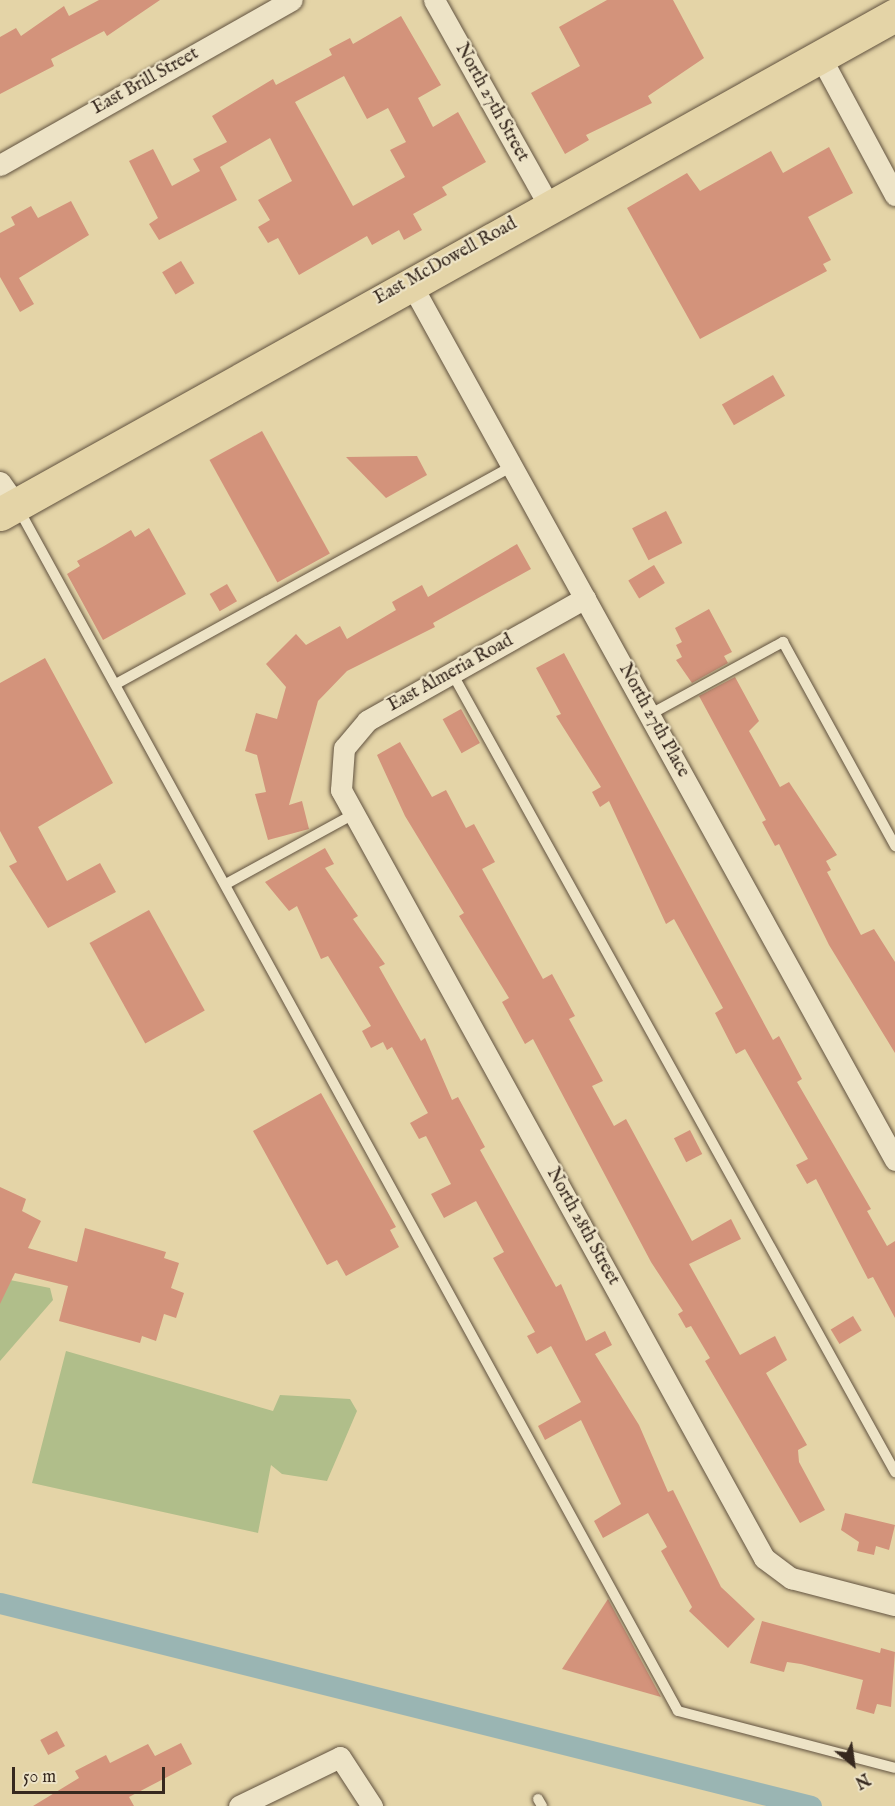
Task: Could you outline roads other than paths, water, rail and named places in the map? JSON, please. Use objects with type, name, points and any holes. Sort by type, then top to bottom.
[{"type":"main road","name":"East McDowell Road","points":[[5,501],[410,282],[895,15]]},
{"type":"street","name":"East Brill Street","points":[[0,165],[292,0]]},
{"type":"street","name":"North 27th Street","points":[[434,0],[549,206]]},
{"type":"street","points":[[820,56],[895,195]]},
{"type":"street","name":"North 27th Place","points":[[410,282],[895,1160]]},
{"type":"street","name":"East Almeria Road","points":[[338,770],[344,748],[367,721],[585,598]]},
{"type":"street","name":"North 28th Street","points":[[338,770],[354,814],[764,1558],[791,1578],[895,1605]]},
{"type":"street","points":[[239,1806],[340,1757],[372,1806]]},
{"type":"lane","points":[[116,684],[512,465]]},
{"type":"lane","points":[[5,501],[116,684],[678,1711],[895,1768]]},
{"type":"lane","points":[[649,714],[783,642],[895,846]]},
{"type":"lane","points":[[452,673],[895,1472]]},
{"type":"lane","points":[[226,885],[354,814]]},
{"type":"waterway","points":[[0,1603],[811,1806]]}]
